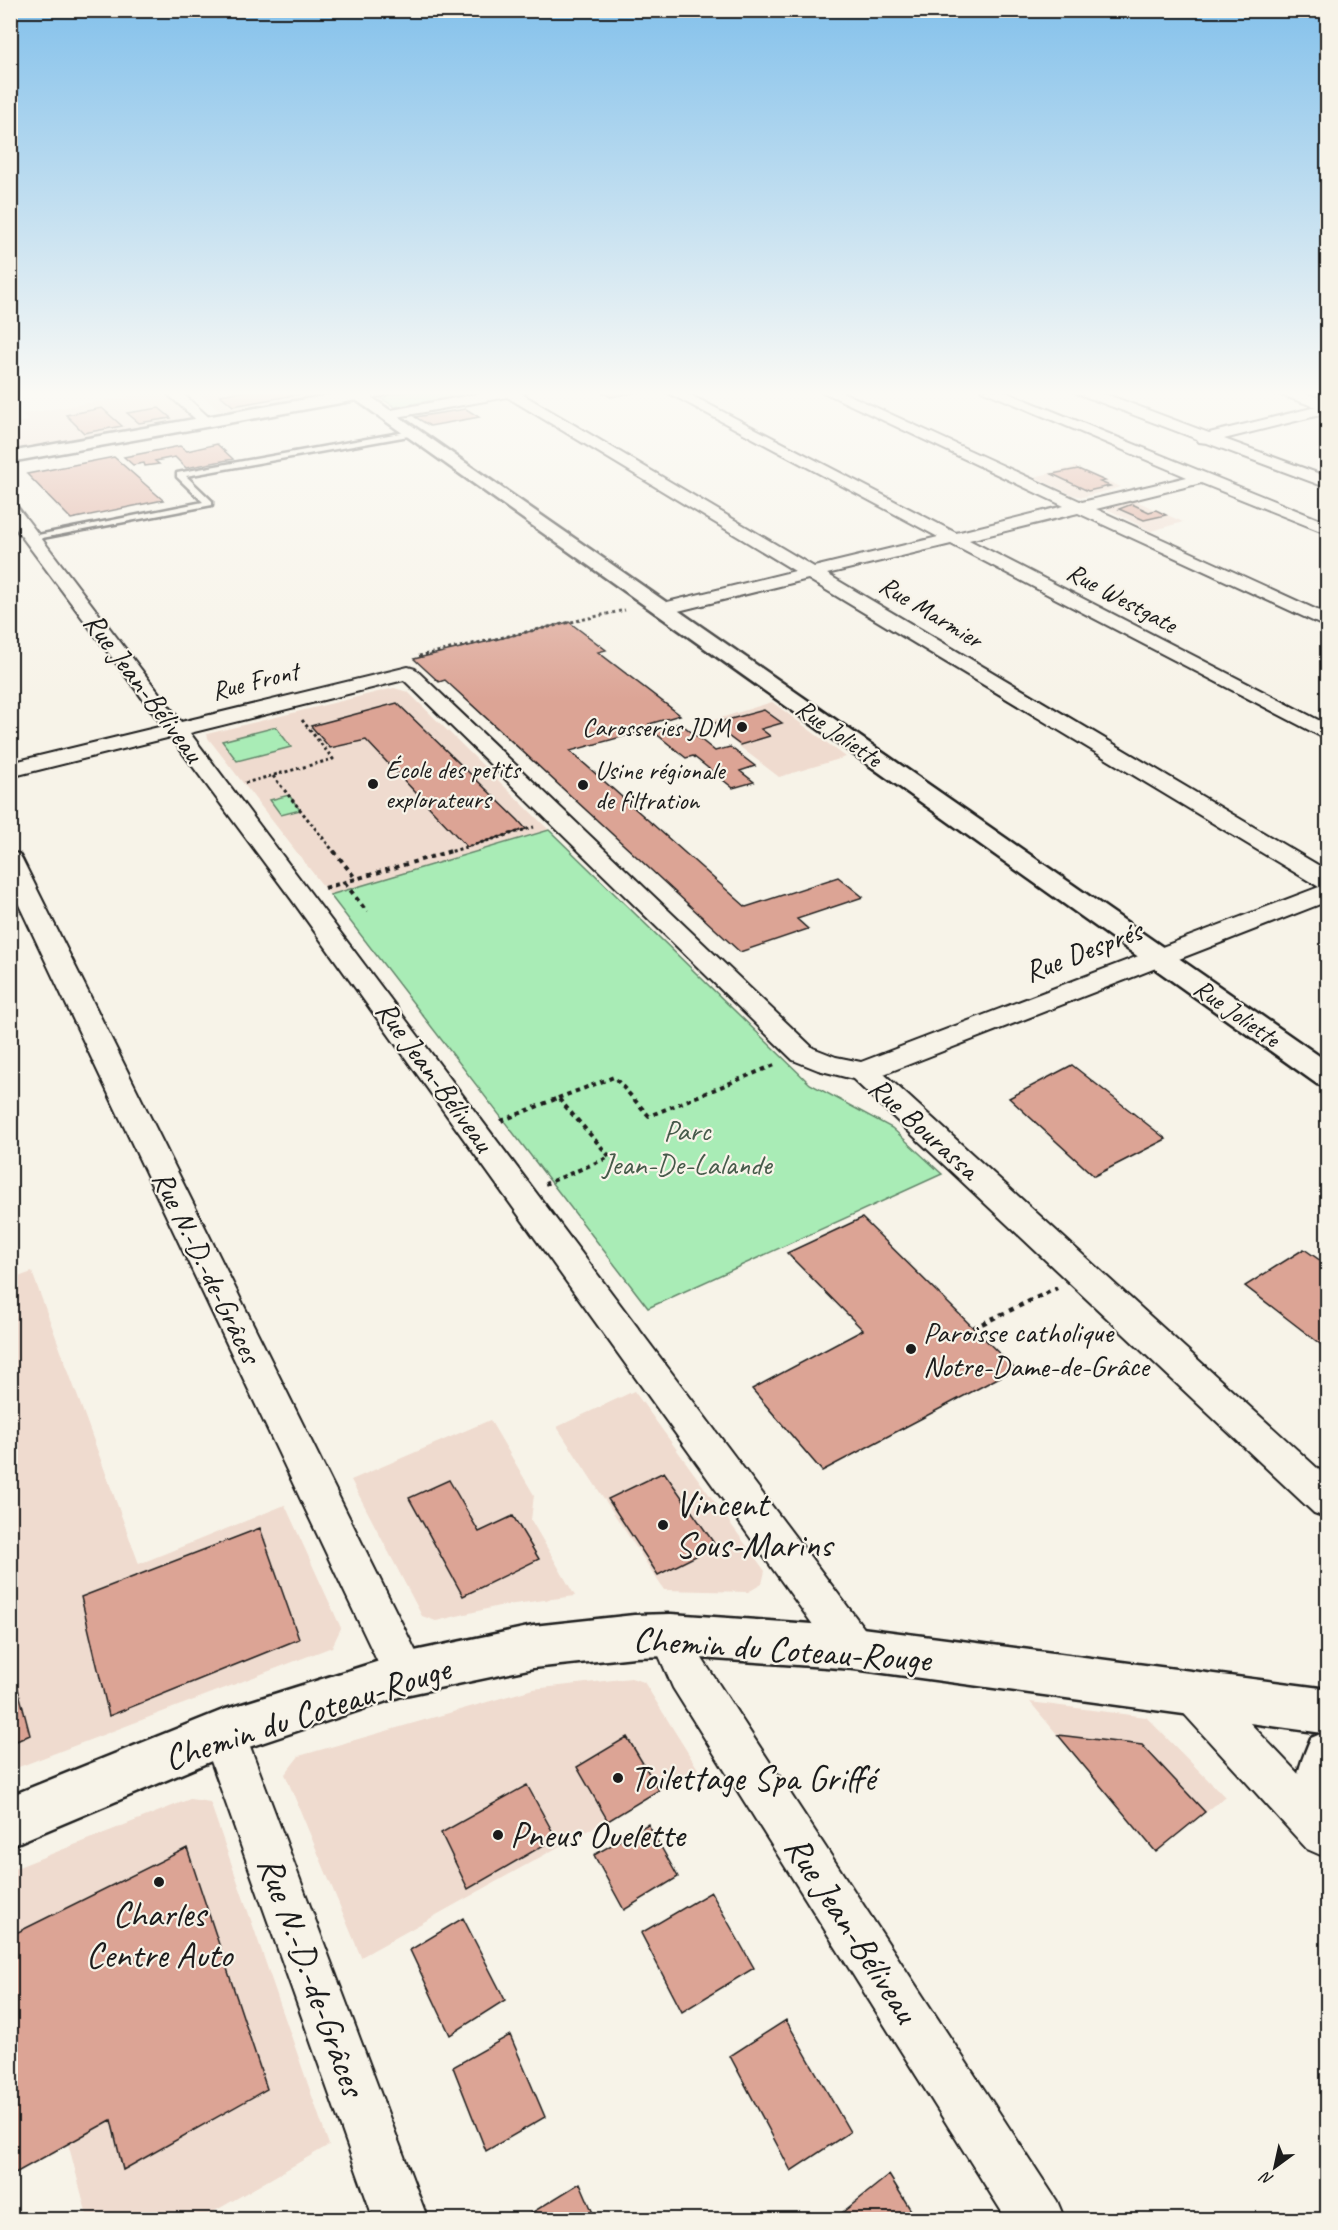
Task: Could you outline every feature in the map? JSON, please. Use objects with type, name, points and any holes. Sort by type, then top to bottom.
[{"type":"street","name":"Rue Joliette","points":[[498,494],[1328,1077]]},
{"type":"street","name":"Rue Marmier","points":[[683,494],[1328,882]]},
{"type":"street","name":"Rue Westgate","points":[[868,494],[1328,734]]},
{"type":"street","points":[[1050,494],[1328,622]]},
{"type":"street","points":[[662,609],[1137,494]]},
{"type":"street","points":[[1242,494],[1328,529]]},
{"type":"street","name":"Rue Jean-Béliveau","points":[[10,509],[322,924],[854,1648]]},
{"type":"street","name":"Rue Front","points":[[10,770],[176,730],[408,665]]},
{"type":"street","name":"Rue Bourassa","points":[[408,665],[803,1054],[828,1064],[863,1072],[1328,1502]]},
{"type":"street","name":"Rue N.-D.-de-Grâces","points":[[10,859],[405,1674]]},
{"type":"street","name":"Rue Després","points":[[863,1072],[1328,892]]},
{"type":"street","name":"Rue Jean-Béliveau","points":[[671,1635],[688,1674],[1038,2220]]},
{"type":"street","name":"Chemin du Coteau-Rouge","points":[[10,1821],[223,1733],[405,1674],[533,1647],[634,1636],[671,1635],[854,1648],[1328,1711]]},
{"type":"street","points":[[1193,1693],[1328,1838]]},
{"type":"street","name":"Rue N.-D.-de-Grâces","points":[[223,1733],[401,2220]]},
{"type":"street","points":[[1328,1754],[1319,1778],[1320,1814],[1328,1829]]},
{"type":"lane","points":[[32,537],[209,503],[200,494]]},
{"type":"path","points":[[408,665],[633,608],[662,609]]},
{"type":"path","points":[[240,784],[333,759],[307,726]]},
{"type":"path","points":[[273,776],[356,879]]},
{"type":"path","points":[[320,890],[543,824]]},
{"type":"path","points":[[345,883],[367,912]]},
{"type":"path","points":[[497,1122],[614,1077],[649,1116],[786,1061]]},
{"type":"path","points":[[544,1184],[610,1157],[558,1098]]},
{"type":"path","points":[[973,1328],[1060,1286]]},
{"type":"shaded area","points":[[1071,494],[1094,494],[1083,497]]},
{"type":"shaded area","points":[[1134,500],[1183,522],[1151,531],[1105,508]]},
{"type":"shaded area","name":"École des petits explorateurs","points":[[394,688],[408,692],[549,830],[330,895],[207,734]]},
{"type":"shaded area","points":[[772,702],[846,757],[779,777],[708,722]]},
{"type":"shaded area","points":[[32,1272],[139,1564],[285,1505],[341,1628],[332,1647],[11,1770],[10,1280]]},
{"type":"shaded area","points":[[634,1391],[765,1571],[762,1584],[748,1592],[664,1590],[557,1427]]},
{"type":"shaded area","points":[[490,1420],[534,1495],[531,1520],[575,1596],[499,1606],[436,1621],[422,1616],[351,1480]]},
{"type":"shaded area","points":[[631,1678],[644,1682],[698,1769],[361,1957],[285,1774],[299,1756],[533,1689]]},
{"type":"shaded area","points":[[1030,1702],[1146,1717],[1225,1797],[1156,1852]]},
{"type":"shaded area","points":[[190,1799],[210,1802],[329,2145],[201,2219],[88,2219],[68,2143],[11,2176],[11,1870]]},
{"type":"green space","points":[[276,727],[291,747],[237,761],[222,741]]},
{"type":"green space","points":[[289,795],[300,810],[281,815],[270,800]]},
{"type":"green space","name":"Parc Jean-De-Lalande","points":[[549,830],[810,1084],[892,1128],[942,1174],[648,1308],[330,895]]},
{"type":"building","points":[[47,494],[156,494],[163,500],[71,519]]},
{"type":"building","points":[[1132,504],[1149,512],[1156,510],[1166,515],[1144,520],[1119,509]]},
{"type":"building","name":"Usine régionale de filtration","points":[[569,622],[606,650],[598,652],[680,715],[649,724],[656,730],[680,723],[715,751],[730,747],[755,766],[740,771],[754,782],[733,788],[693,756],[686,758],[650,729],[570,751],[746,907],[838,877],[863,897],[797,919],[808,929],[740,952],[445,680],[439,682],[414,659]]},
{"type":"building","points":[[397,703],[526,829],[467,847],[366,740],[330,748],[311,726]]},
{"type":"building","name":"Carosseries JDM","points":[[764,710],[782,723],[761,729],[770,736],[740,745],[712,724]]},
{"type":"building","points":[[1072,1065],[1166,1139],[1094,1176],[1009,1098]]},
{"type":"building","name":"Paroisse catholique Notre-Dame-de-Grâce","points":[[862,1218],[1015,1369],[822,1471],[752,1389],[863,1330],[787,1253]]},
{"type":"building","points":[[1304,1249],[1328,1266],[1328,1350],[1245,1286]]},
{"type":"building","name":"Vincent Sous-Marins","points":[[664,1472],[716,1546],[658,1575],[608,1499]]},
{"type":"building","points":[[449,1480],[479,1532],[513,1516],[539,1559],[463,1596],[409,1498]]},
{"type":"building","points":[[260,1528],[299,1639],[109,1716],[81,1597]]},
{"type":"building","points":[[10,1658],[30,1735],[10,1744]]},
{"type":"building","points":[[1058,1735],[1142,1745],[1205,1812],[1156,1852]]},
{"type":"building","name":"Toilettage Spa Griffé","points":[[627,1737],[659,1790],[608,1821],[577,1767]]},
{"type":"building","name":"Pneus Ouelette","points":[[527,1785],[556,1838],[468,1889],[441,1833]]},
{"type":"building","points":[[648,1824],[678,1877],[624,1910],[594,1855]]},
{"type":"building","points":[[187,1848],[267,2089],[123,2170],[111,2120],[10,2176],[10,1936]]},
{"type":"building","points":[[711,1892],[754,1968],[682,2012],[641,1933]]},
{"type":"building","points":[[463,1918],[505,2000],[450,2035],[410,1950]]},
{"type":"building","points":[[786,2020],[850,2132],[791,2171],[730,2056]]},
{"type":"building","points":[[510,2035],[545,2117],[486,2151],[453,2067]]},
{"type":"building","points":[[889,2175],[917,2220],[833,2220]]},
{"type":"building","points":[[580,2183],[596,2220],[520,2220]]},
{"type":"place","name":"Carosseries JDM","points":[[742,727]]},
{"type":"place","name":"École des petits explorateurs","points":[[373,784]]},
{"type":"place","name":"Usine régionale de filtration","points":[[583,785]]},
{"type":"place","name":"Paroisse catholique Notre-Dame-de-Grâce","points":[[911,1349]]},
{"type":"place","name":"Vincent Sous-Marins","points":[[663,1525]]},
{"type":"place","name":"Toilettage Spa Griffé","points":[[618,1778]]},
{"type":"place","name":"Pneus Ouelette","points":[[498,1835]]},
{"type":"place","name":"Charles Centre Auto","points":[[159,1882]]}]
